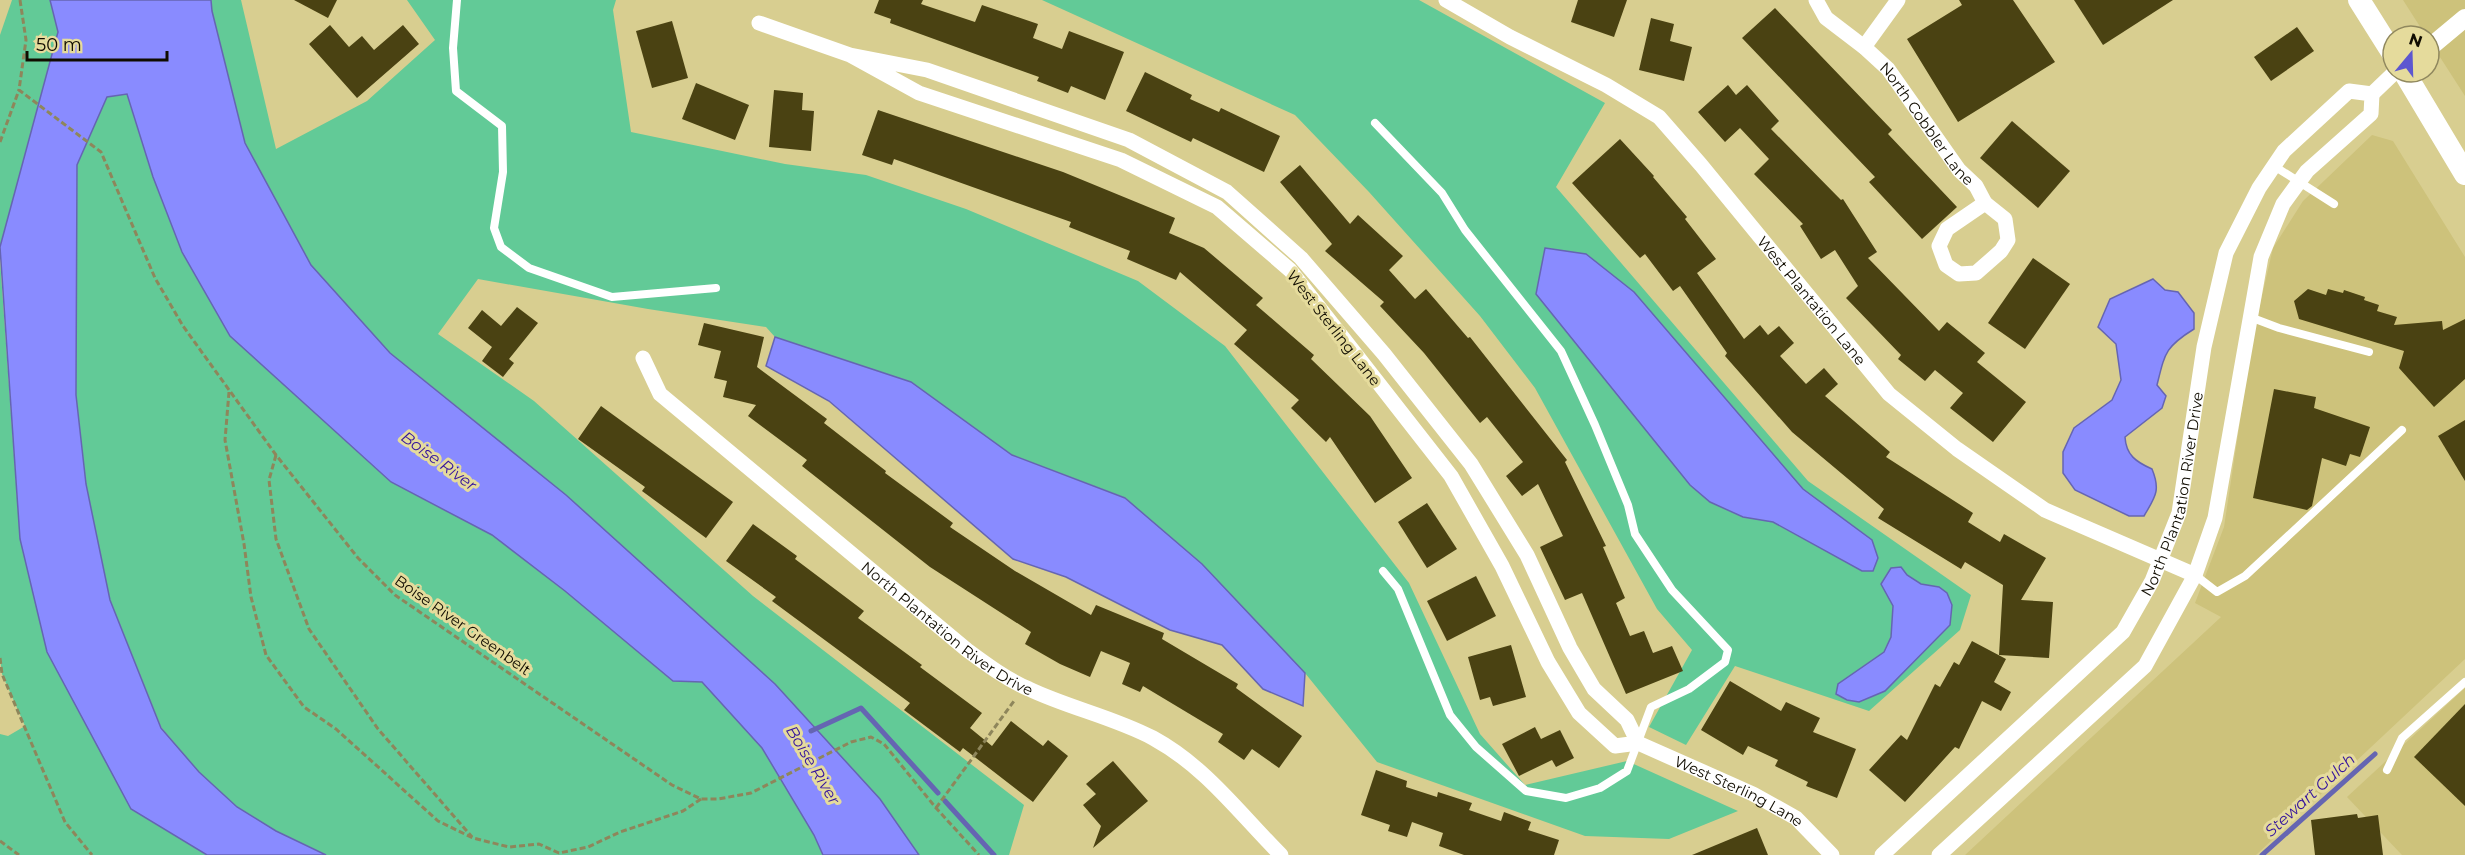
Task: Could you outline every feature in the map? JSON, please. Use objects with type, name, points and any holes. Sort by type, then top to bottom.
[{"type":"main road","points":[[2359,0],[2381,35]]},
{"type":"main road","points":[[2411,84],[2465,174]]},
{"type":"street","name":"West Plantation Lane","points":[[1446,0],[1510,37],[1606,85],[1659,117],[1889,394],[1957,449],[2045,510],[2195,575]]},
{"type":"street","name":"North Cobbler Lane","points":[[1816,0],[1826,18],[1864,46],[1888,69],[1959,170],[1976,186],[1985,203],[2005,219],[2008,240],[2001,251],[1976,273],[1959,274],[1946,265],[1939,246],[1947,229],[1985,203]]},
{"type":"street","points":[[1864,46],[1898,0]]},
{"type":"street","points":[[2441,38],[2465,18]]},
{"type":"street","name":"West Sterling Lane","points":[[759,23],[850,55],[927,70],[1130,140],[1227,192],[1301,258],[1384,354],[1471,464],[1527,555],[1570,648],[1588,679],[1594,689],[1627,720],[1638,743]]},
{"type":"street","name":"West Sterling Lane","points":[[850,55],[920,93],[1121,160],[1217,207],[1290,270],[1451,476],[1502,566],[1548,662],[1579,713],[1615,746],[1638,743],[1753,794],[1796,818],[1832,855]]},
{"type":"street","points":[[1939,855],[2145,666],[2195,575],[2215,518],[2260,257],[2283,204],[2307,171],[2371,114],[2372,94],[2383,84]]},
{"type":"street","name":"North Plantation River Drive","points":[[1882,855],[2123,632],[2160,561],[2179,513],[2204,347],[2226,253],[2259,188],[2284,151],[2349,91],[2372,94]]},
{"type":"street","name":"North Plantation River Drive","points":[[643,358],[660,394],[967,650],[1026,688],[1112,720],[1170,748],[1221,790],[1281,855]]},
{"type":"lane","points":[[457,0],[453,48],[456,91],[502,126],[503,172],[494,228],[501,248],[529,268],[612,297],[716,288]]},
{"type":"lane","points":[[1375,123],[1442,193],[1466,230],[1561,351],[1628,505],[1635,534],[1672,590],[1728,650],[1725,662],[1689,688],[1652,707],[1627,771],[1600,788],[1566,798],[1526,791],[1476,747],[1450,715],[1398,589],[1383,571]]},
{"type":"lane","points":[[2274,166],[2334,204]]},
{"type":"lane","points":[[2250,317],[2279,328],[2369,352]]},
{"type":"lane","points":[[2195,575],[2217,592],[2245,576],[2402,430]]},
{"type":"lane","points":[[2387,770],[2402,738],[2465,682]]},
{"type":"path","points":[[0,142],[21,92],[26,40],[20,0]]},
{"type":"path","name":"Boise River Greenbelt","points":[[21,92],[101,152],[154,278],[183,326],[276,455],[358,558],[395,595],[672,784],[701,799]]},
{"type":"path","points":[[229,390],[225,440],[251,597],[266,655],[304,707],[336,729],[438,821],[473,838],[509,847],[539,844],[560,853],[588,847],[620,832],[683,811],[701,799],[718,799],[751,792],[851,742],[871,737],[884,744],[936,808],[979,855]]},
{"type":"path","points":[[276,455],[269,480],[276,539],[309,629],[378,729],[473,838]]},
{"type":"path","points":[[0,658],[2,674],[65,822],[92,855]]},
{"type":"path","points":[[936,808],[1014,701]]},
{"type":"path","points":[[0,841],[19,855]]},
{"type":"shaded area","points":[[2403,0],[2465,0],[2465,96],[2441,59],[2441,24],[2418,24]]},
{"type":"shaded area","points":[[2372,135],[2393,141],[2465,257],[2465,659],[2256,855],[1965,855],[2221,617],[2195,603],[2224,527],[2253,335],[2273,248],[2303,201]]},
{"type":"shaded area","points":[[2465,688],[2465,855],[2402,855],[2347,797]]},
{"type":"green space","points":[[12,0],[50,0],[58,32],[0,247],[0,35]]},
{"type":"green space","points":[[211,0],[241,0],[276,149],[367,101],[435,40],[407,0],[616,0],[613,10],[631,132],[785,164],[866,175],[966,209],[1138,281],[1225,346],[1409,583],[1480,734],[1525,785],[1627,761],[1738,811],[1669,839],[1585,836],[1377,762],[1305,673],[1126,498],[1012,455],[911,383],[775,337],[766,327],[478,279],[438,334],[534,401],[753,596],[1024,805],[1009,855],[919,855],[880,799],[775,684],[681,599],[469,416],[390,353],[311,265],[245,143]]},
{"type":"green space","points":[[1042,0],[1419,0],[1605,103],[1556,187],[1808,481],[1971,595],[1960,630],[1869,711],[1735,666],[1686,745],[1649,727],[1692,650],[1657,609],[1535,388],[1480,316],[1369,192],[1295,115]]},
{"type":"green space","points":[[127,94],[153,177],[182,252],[230,336],[391,482],[492,535],[565,591],[673,681],[702,682],[762,748],[814,835],[823,855],[326,855],[276,831],[237,807],[199,772],[161,727],[110,600],[86,484],[76,395],[77,165],[107,96]]},
{"type":"green space","points":[[0,260],[20,539],[131,809],[207,855],[0,855],[0,734],[8,736],[25,726],[2,674],[0,658]]},
{"type":"water","name":"Boise River","points":[[50,0],[211,0],[245,143],[311,265],[390,353],[566,495],[775,684],[880,799],[919,855],[823,855],[814,835],[762,748],[702,682],[673,681],[565,591],[492,535],[391,482],[230,336],[182,252],[153,177],[127,94],[107,97],[77,165],[76,395],[86,484],[110,600],[161,728],[199,772],[237,807],[276,831],[326,855],[207,855],[131,809],[47,652],[20,539],[0,247],[58,32]]},
{"type":"water","points":[[1545,248],[1586,254],[1634,292],[1803,489],[1872,540],[1878,558],[1873,571],[1862,571],[1773,522],[1743,517],[1710,502],[1690,485],[1536,294]]},
{"type":"water","points":[[2153,279],[2165,290],[2178,292],[2194,313],[2194,329],[2172,346],[2165,358],[2157,385],[2166,396],[2162,408],[2125,437],[2127,449],[2137,461],[2152,469],[2156,483],[2156,494],[2144,516],[2129,516],[2075,490],[2063,473],[2063,452],[2074,428],[2112,400],[2121,380],[2116,344],[2098,327],[2110,299]]},
{"type":"water","points":[[775,337],[911,382],[1012,455],[1125,498],[1202,564],[1305,673],[1303,706],[1263,689],[1222,645],[1170,630],[1066,577],[1013,559],[829,401],[766,366]]},
{"type":"water","points":[[1901,567],[1907,575],[1921,584],[1939,587],[1947,593],[1952,605],[1950,625],[1885,691],[1859,702],[1847,700],[1836,694],[1838,684],[1884,652],[1891,637],[1893,606],[1881,584],[1891,568]]},
{"type":"building","points":[[294,0],[337,0],[328,18]]},
{"type":"building","points":[[879,0],[923,0],[921,4],[975,22],[982,5],[1038,24],[1033,38],[1062,49],[1069,31],[1124,52],[1105,100],[1071,86],[1068,93],[1037,81],[1039,77],[890,23],[891,19],[874,13]]},
{"type":"building","points":[[1578,0],[1627,0],[1614,37],[1571,22]]},
{"type":"building","points":[[1959,0],[2013,0],[2055,62],[1958,122],[1907,39],[1962,5]]},
{"type":"building","points":[[2074,0],[2173,0],[2103,45]]},
{"type":"building","points":[[1775,8],[1892,130],[1888,134],[1957,207],[1922,239],[1869,182],[1875,177],[1742,38]]},
{"type":"building","points":[[1651,18],[1674,24],[1670,41],[1692,47],[1684,81],[1639,70]]},
{"type":"building","points":[[672,21],[688,78],[652,88],[636,31]]},
{"type":"building","points":[[330,25],[349,47],[362,36],[374,50],[403,25],[419,44],[357,98],[309,44]]},
{"type":"building","points":[[2297,27],[2314,51],[2271,81],[2254,57]]},
{"type":"building","points":[[1145,72],[1192,95],[1190,99],[1219,112],[1221,108],[1280,136],[1264,172],[1193,138],[1191,142],[1126,111]]},
{"type":"building","points":[[696,83],[749,105],[735,140],[682,119]]},
{"type":"building","points":[[1728,85],[1736,95],[1747,85],[1779,121],[1771,129],[1841,200],[1843,199],[1877,252],[1868,258],[1939,331],[1947,322],[1985,353],[1977,362],[2026,402],[1993,442],[1950,408],[1963,393],[1935,370],[1925,381],[1898,359],[1901,355],[1846,298],[1858,286],[1835,250],[1821,259],[1800,226],[1803,224],[1754,174],[1769,159],[1740,128],[1725,142],[1698,112]]},
{"type":"building","points":[[774,90],[803,93],[802,110],[814,111],[811,151],[769,147]]},
{"type":"building","points":[[878,110],[1063,172],[1175,218],[1169,233],[1204,248],[1263,298],[1256,305],[1314,355],[1311,359],[1370,416],[1412,478],[1375,503],[1330,437],[1326,442],[1291,408],[1299,400],[1234,344],[1247,330],[1180,272],[1176,280],[1127,259],[1130,251],[1069,227],[1071,222],[894,159],[892,165],[862,155]]},
{"type":"building","points":[[2012,121],[2070,171],[2038,208],[1980,158]]},
{"type":"building","points":[[1620,139],[1687,217],[1685,219],[1716,259],[1697,273],[1744,339],[1760,325],[1768,335],[1779,326],[1794,343],[1780,356],[1806,384],[1824,368],[1838,384],[1825,396],[1890,452],[1886,457],[1973,513],[1968,522],[2000,542],[2004,534],[2046,558],[2021,600],[2053,602],[2049,658],[1999,655],[2003,585],[1965,562],[1961,569],[1878,518],[1884,509],[1792,432],[1725,356],[1727,353],[1680,286],[1673,291],[1645,254],[1640,258],[1572,183]]},
{"type":"building","points":[[1300,165],[1350,224],[1358,215],[1403,256],[1389,270],[1415,299],[1426,289],[1468,338],[1470,337],[1567,460],[1565,462],[1606,546],[1603,547],[1625,598],[1616,603],[1630,636],[1644,631],[1653,653],[1672,646],[1683,671],[1626,694],[1582,593],[1565,600],[1540,547],[1563,536],[1538,484],[1522,496],[1506,476],[1523,462],[1487,417],[1480,423],[1424,353],[1380,306],[1384,302],[1325,251],[1332,244],[1280,182]]},
{"type":"building","points":[[2033,258],[2070,284],[2025,349],[1988,323]]},
{"type":"building","points":[[2308,289],[2326,295],[2328,289],[2343,293],[2344,290],[2365,297],[2364,300],[2379,305],[2377,311],[2397,317],[2394,325],[2442,321],[2443,330],[2465,319],[2465,379],[2434,407],[2399,368],[2404,351],[2299,319],[2294,301]]},
{"type":"building","points":[[517,307],[538,323],[509,359],[514,363],[503,377],[482,361],[492,347],[468,328],[482,310],[501,326]]},
{"type":"building","points":[[704,323],[764,337],[757,367],[827,419],[824,423],[886,471],[885,473],[953,523],[950,527],[1015,571],[1091,615],[1096,605],[1164,633],[1162,639],[1238,684],[1236,688],[1302,736],[1279,768],[1252,749],[1244,760],[1218,742],[1223,734],[1143,686],[1140,692],[1122,684],[1130,663],[1101,651],[1090,677],[1060,664],[1025,644],[1031,632],[930,567],[802,466],[807,460],[748,416],[756,405],[723,397],[727,381],[714,378],[721,351],[698,345]]},
{"type":"building","points":[[2274,389],[2316,397],[2314,408],[2370,427],[2360,457],[2350,454],[2346,466],[2322,458],[2312,506],[2307,510],[2253,498]]},
{"type":"building","points":[[601,406],[733,502],[706,538],[642,491],[645,487],[578,439]]},
{"type":"building","points":[[2465,420],[2465,481],[2438,436]]},
{"type":"building","points":[[1427,503],[1457,549],[1427,568],[1398,522]]},
{"type":"building","points":[[753,524],[797,556],[795,559],[864,611],[858,618],[982,713],[970,728],[992,746],[1011,721],[1043,746],[1048,740],[1068,756],[1033,802],[963,748],[960,752],[904,710],[910,703],[772,601],[776,597],[726,561]]},
{"type":"building","points":[[1476,576],[1496,616],[1447,641],[1427,601]]},
{"type":"building","points":[[1972,641],[2006,659],[1994,682],[2011,692],[2001,711],[1982,701],[1959,749],[1955,747],[1905,802],[1869,770],[1901,735],[1907,740],[1935,684],[1940,687],[1954,662],[1959,665]]},
{"type":"building","points":[[1511,645],[1526,697],[1493,706],[1490,697],[1480,700],[1468,657]]},
{"type":"building","points":[[1730,681],[1781,711],[1786,702],[1820,718],[1813,732],[1856,749],[1837,798],[1806,786],[1808,782],[1775,766],[1778,760],[1748,746],[1743,755],[1701,730]]},
{"type":"building","points":[[2465,704],[2465,806],[2414,757]]},
{"type":"building","points":[[1535,727],[1541,739],[1560,730],[1574,758],[1556,767],[1552,760],[1519,776],[1502,744]]},
{"type":"building","points":[[1113,761],[1148,801],[1093,848],[1101,826],[1083,805],[1096,794],[1086,784]]},
{"type":"building","points":[[1376,770],[1407,781],[1406,787],[1437,797],[1438,792],[1472,803],[1469,810],[1501,821],[1504,812],[1531,822],[1528,830],[1559,840],[1554,855],[1464,855],[1439,846],[1443,833],[1412,822],[1407,837],[1388,831],[1390,825],[1361,815]]},
{"type":"building","points":[[2357,814],[2358,818],[2378,815],[2383,855],[2315,855],[2311,820]]},
{"type":"building","points":[[1757,828],[1768,855],[1692,855]]},
{"type":"waterway","name":"Stewart Gulch","points":[[811,731],[861,708],[938,793]]},
{"type":"waterway","name":"Stewart Gulch","points":[[2262,855],[2375,754]]},
{"type":"waterway","name":"Stewart Gulch","points":[[945,801],[994,855]]}]
